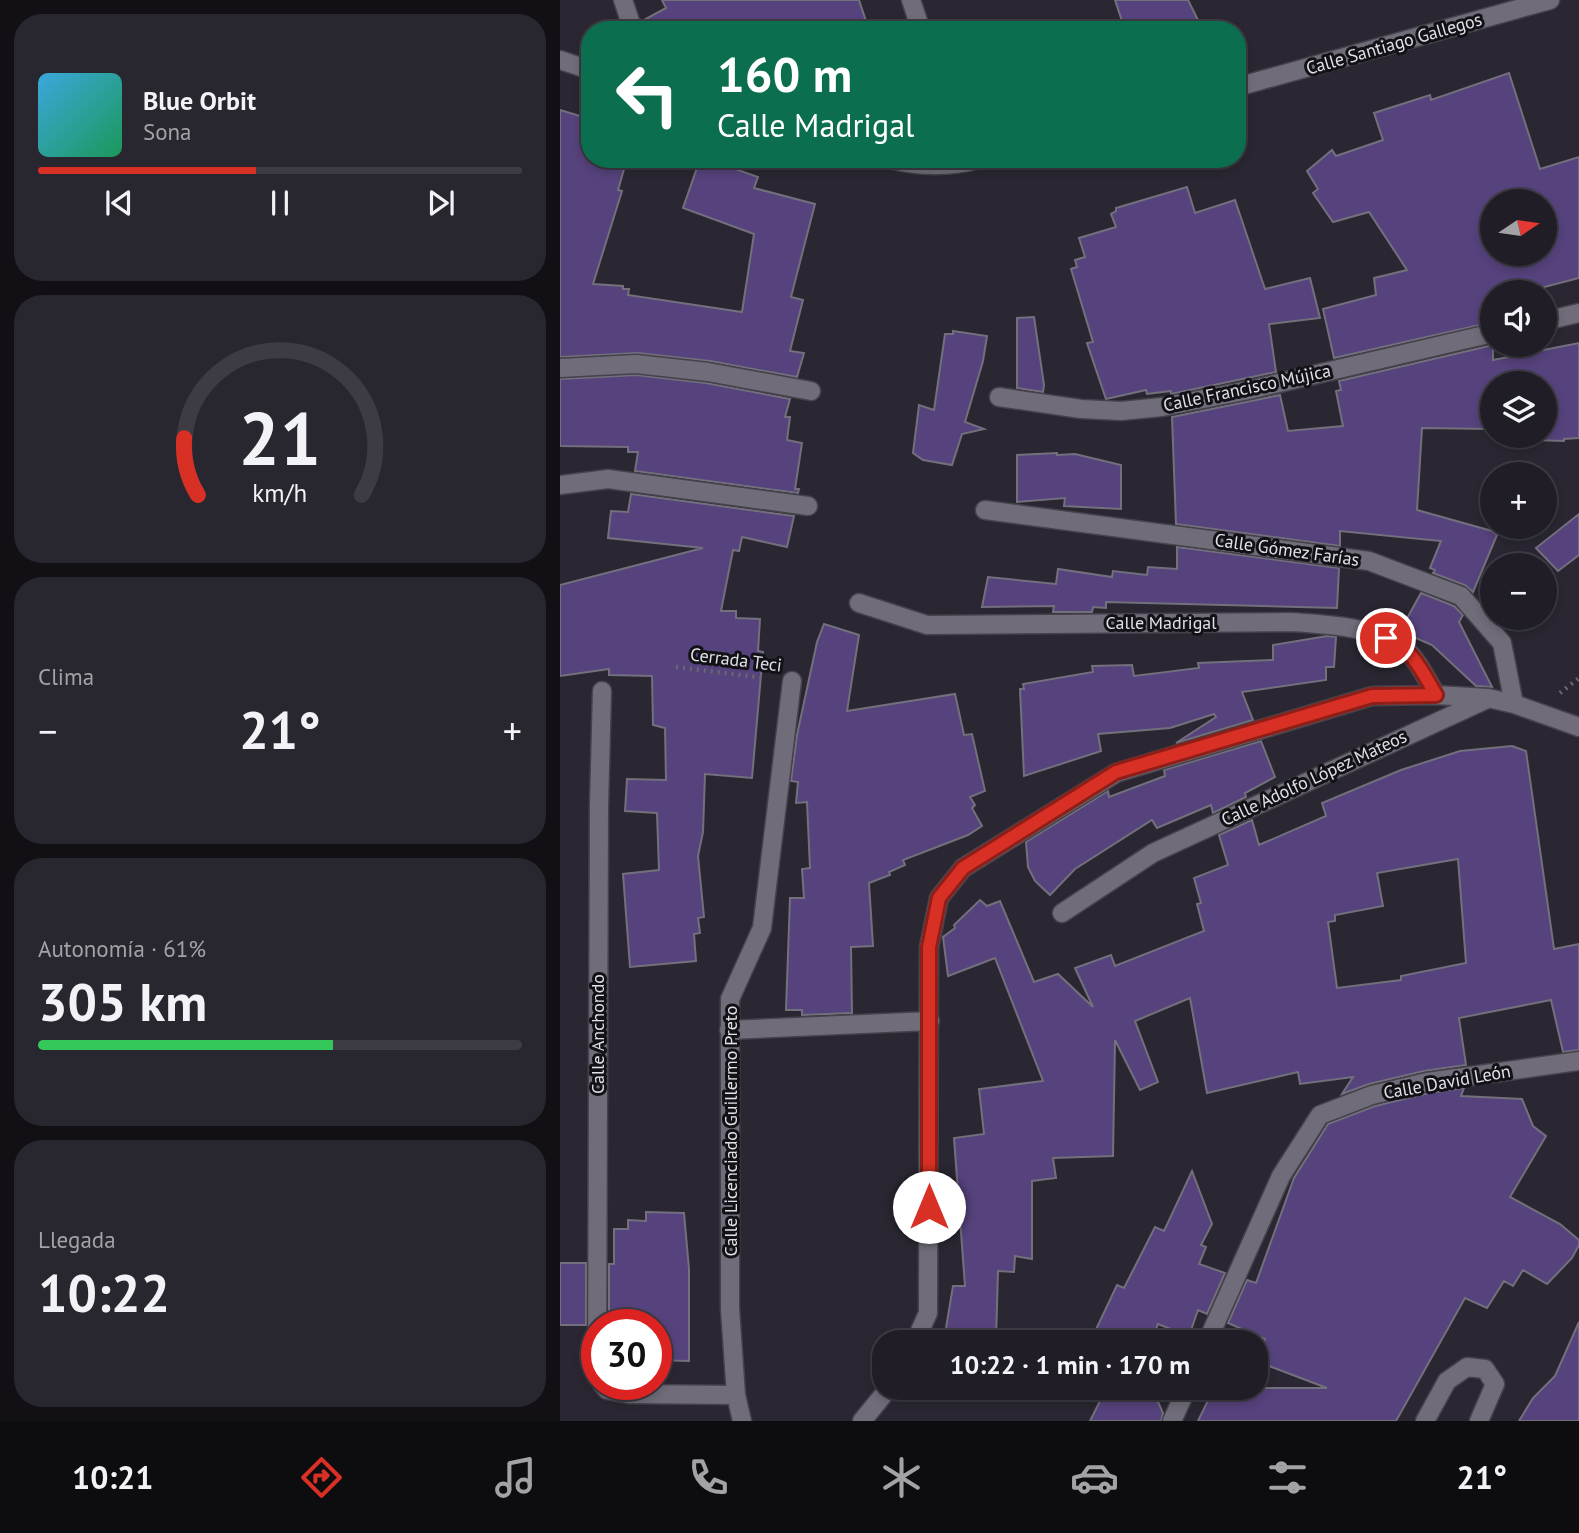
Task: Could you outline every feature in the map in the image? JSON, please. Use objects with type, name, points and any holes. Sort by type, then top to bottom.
[{"type":"street","points":[[623,0],[630,21]]},
{"type":"street","points":[[911,0],[918,21]]},
{"type":"street","name":"Calle Santiago Gallegos","points":[[1246,84],[1550,0]]},
{"type":"street","points":[[560,60],[581,67]]},
{"type":"street","points":[[1557,318],[1579,313]]},
{"type":"street","name":"Calle Francisco Mújica","points":[[999,397],[1095,410],[1121,411],[1162,407],[1249,390],[1480,336]]},
{"type":"street","points":[[560,368],[636,364],[708,372],[811,391]]},
{"type":"street","points":[[560,485],[608,479],[808,506]]},
{"type":"street","name":"Calle Gómez Farías","points":[[985,510],[1369,561],[1461,596],[1502,643],[1514,704]]},
{"type":"street","name":"Calle Madrigal","points":[[859,603],[927,625],[1290,622],[1331,625],[1372,632],[1400,644],[1415,660],[1436,695]]},
{"type":"street","name":"Calle Licenciado Guillermo Preto","points":[[742,1421],[736,1395],[730,1309],[730,999],[762,928],[792,681]]},
{"type":"street","name":"Calle Anchondo","points":[[597,1309],[599,806],[602,691]]},
{"type":"street","points":[[920,1330],[928,1313],[929,947],[939,898],[963,868],[1116,772],[1372,696],[1436,695],[1488,698],[1514,704],[1579,727]]},
{"type":"street","name":"Calle Adolfo López Mateos","points":[[1062,913],[1153,853],[1488,698]]},
{"type":"street","points":[[729,1030],[930,1021]]},
{"type":"street","name":"Calle David León","points":[[1212,1330],[1280,1176],[1320,1115],[1372,1095],[1427,1082],[1579,1061]]},
{"type":"street","points":[[1425,1421],[1447,1381],[1467,1367],[1485,1369],[1495,1384],[1479,1421]]},
{"type":"street","points":[[672,1394],[736,1395]]},
{"type":"street","points":[[862,1421],[879,1400]]},
{"type":"street","points":[[1172,1421],[1182,1400]]},
{"type":"path","name":"Cerrada Teci","points":[[676,667],[792,681]]},
{"type":"building","points":[[662,0],[859,0],[866,21],[642,21],[666,8]]},
{"type":"building","points":[[1115,0],[1188,0],[1198,21],[1122,21]]},
{"type":"building","points":[[1509,73],[1540,169],[1579,157],[1579,278],[1557,284],[1557,280],[1480,280],[1480,325],[1334,358],[1323,309],[1376,295],[1374,278],[1407,270],[1369,212],[1333,222],[1313,193],[1318,189],[1307,171],[1332,150],[1336,156],[1383,140],[1374,113],[1430,95],[1431,100]]},
{"type":"building","points":[[560,110],[581,116],[581,168],[624,168],[618,190],[622,191],[593,284],[623,286],[623,289],[629,289],[628,295],[742,312],[754,234],[683,208],[697,168],[732,168],[758,177],[754,188],[815,204],[791,297],[803,300],[790,351],[804,353],[797,377],[710,361],[637,353],[560,357]]},
{"type":"building","points":[[1187,187],[1195,213],[1235,200],[1265,289],[1310,278],[1320,318],[1269,324],[1276,372],[1171,394],[1171,391],[1147,394],[1146,390],[1106,399],[1087,343],[1093,342],[1071,269],[1077,267],[1075,260],[1085,257],[1079,238],[1116,227],[1111,214],[1116,208]]},
{"type":"building","points":[[1034,317],[1043,392],[1017,388],[1017,318]]},
{"type":"building","points":[[953,331],[987,336],[983,361],[965,422],[984,429],[962,434],[952,465],[923,460],[913,453],[919,405],[934,410],[945,334],[953,334]]},
{"type":"building","points":[[1579,343],[1579,438],[1557,441],[1557,371],[1480,371],[1480,429],[1422,428],[1417,510],[1480,528],[1480,539],[1495,539],[1489,553],[1480,553],[1480,575],[1473,592],[1465,585],[1433,573],[1435,570],[1430,568],[1441,541],[1340,531],[1340,546],[1176,524],[1172,417],[1280,395],[1288,431],[1343,426],[1336,391],[1341,390],[1339,381],[1480,348],[1480,357],[1493,357],[1493,360],[1508,357],[1557,357],[1557,347]]},
{"type":"building","points":[[636,375],[706,383],[790,399],[785,417],[790,417],[787,440],[802,443],[795,489],[799,489],[798,493],[635,471],[638,452],[628,452],[628,447],[560,446],[560,379]]},
{"type":"building","points":[[1075,454],[1121,465],[1121,509],[1064,506],[1065,498],[1017,502],[1017,455]]},
{"type":"building","points":[[631,494],[794,516],[787,547],[742,537],[739,551],[733,550],[721,611],[736,611],[736,618],[760,619],[758,651],[763,652],[752,778],[705,774],[703,832],[698,856],[704,917],[698,918],[700,933],[694,934],[696,961],[630,967],[623,874],[659,870],[657,813],[625,811],[627,779],[666,780],[665,728],[653,725],[652,676],[609,675],[609,669],[560,676],[560,585],[703,548],[608,538],[611,511],[628,512]]},
{"type":"building","points":[[1579,514],[1579,555],[1558,571],[1557,553],[1541,553],[1536,548],[1547,539],[1557,539],[1557,531]]},
{"type":"building","points":[[1177,547],[1339,568],[1337,608],[1106,602],[1106,608],[1093,607],[1092,612],[1053,612],[1054,606],[982,607],[988,577],[1056,584],[1058,569],[1112,577],[1113,571],[1147,575],[1148,567],[1177,569]]},
{"type":"building","points":[[1421,593],[1454,606],[1463,615],[1459,622],[1492,687],[1476,686],[1432,645],[1400,631]]},
{"type":"building","points":[[824,624],[859,635],[847,711],[955,694],[964,735],[972,734],[985,791],[970,797],[975,805],[972,808],[982,826],[968,835],[903,860],[905,865],[889,872],[890,875],[869,883],[873,946],[851,947],[852,1013],[802,1015],[802,1010],[786,1010],[790,898],[804,898],[802,869],[810,868],[807,802],[796,803],[798,782],[791,781],[797,735],[817,642]]},
{"type":"building","points":[[1327,636],[1336,637],[1334,667],[1326,667],[1326,680],[1242,692],[1253,720],[1176,743],[1216,717],[1214,714],[1170,728],[1098,734],[1101,751],[1024,776],[1020,689],[1024,689],[1023,684],[1093,672],[1092,666],[1132,665],[1134,676],[1199,668],[1198,663],[1273,660],[1273,645]]},
{"type":"building","points":[[1261,741],[1275,777],[1245,793],[1246,797],[1213,813],[1211,805],[1157,828],[1152,820],[1075,869],[1050,895],[1035,881],[1028,867],[1026,842],[1108,791],[1109,797],[1165,776],[1164,770]]},
{"type":"building","points":[[1512,746],[1526,751],[1554,949],[1579,944],[1579,1050],[1563,1052],[1551,1000],[1459,1018],[1466,1065],[1424,1071],[1369,1084],[1342,1094],[1353,1077],[1300,1084],[1298,1072],[1207,1093],[1190,998],[1135,1021],[1158,1082],[1140,1090],[1115,1040],[1113,1156],[1053,1158],[1056,1178],[1032,1181],[1032,1259],[1015,1256],[1014,1272],[998,1271],[996,1330],[945,1330],[953,1286],[965,1286],[954,1138],[984,1134],[979,1089],[1043,1081],[995,958],[948,976],[943,937],[955,928],[954,925],[980,900],[987,906],[1000,901],[1034,982],[1058,974],[1093,1007],[1075,968],[1111,955],[1115,966],[1204,931],[1197,904],[1201,903],[1194,878],[1228,865],[1219,835],[1252,820],[1259,845],[1326,816],[1322,803],[1401,770],[1460,751]],"holes":[[[1458,859],[1466,963],[1401,976],[1401,980],[1337,988],[1328,922],[1335,921],[1335,915],[1383,906],[1377,873]]]},
{"type":"building","points":[[1464,1088],[1461,1096],[1522,1099],[1533,1126],[1546,1136],[1510,1197],[1560,1224],[1579,1240],[1572,1258],[1547,1284],[1523,1270],[1513,1286],[1504,1281],[1487,1308],[1465,1298],[1396,1421],[1198,1421],[1208,1400],[1268,1400],[1268,1388],[1327,1388],[1268,1366],[1268,1330],[1244,1330],[1228,1323],[1247,1280],[1256,1283],[1294,1178],[1328,1124],[1375,1106]]},
{"type":"building","points":[[1192,1171],[1212,1224],[1201,1245],[1206,1247],[1199,1264],[1225,1273],[1207,1314],[1198,1310],[1191,1330],[1174,1330],[1158,1324],[1156,1330],[1096,1330],[1117,1285],[1124,1288],[1155,1227],[1164,1231]]},
{"type":"building","points":[[646,1212],[684,1213],[689,1269],[689,1361],[672,1360],[672,1309],[609,1309],[609,1264],[614,1264],[614,1229],[628,1229],[628,1220],[646,1221]]},
{"type":"building","points":[[560,1263],[586,1263],[586,1309],[581,1309],[581,1325],[560,1325]]},
{"type":"building","points":[[1579,1322],[1579,1421],[1519,1421],[1533,1398],[1555,1376]]},
{"type":"building","points":[[1100,1400],[1157,1400],[1163,1413],[1161,1421],[1090,1421]]},
{"type":"route","points":[[929,1207],[929,947],[939,898],[963,868],[1116,772],[1372,696],[1436,695],[1415,660],[1400,644],[1386,638]]}]
